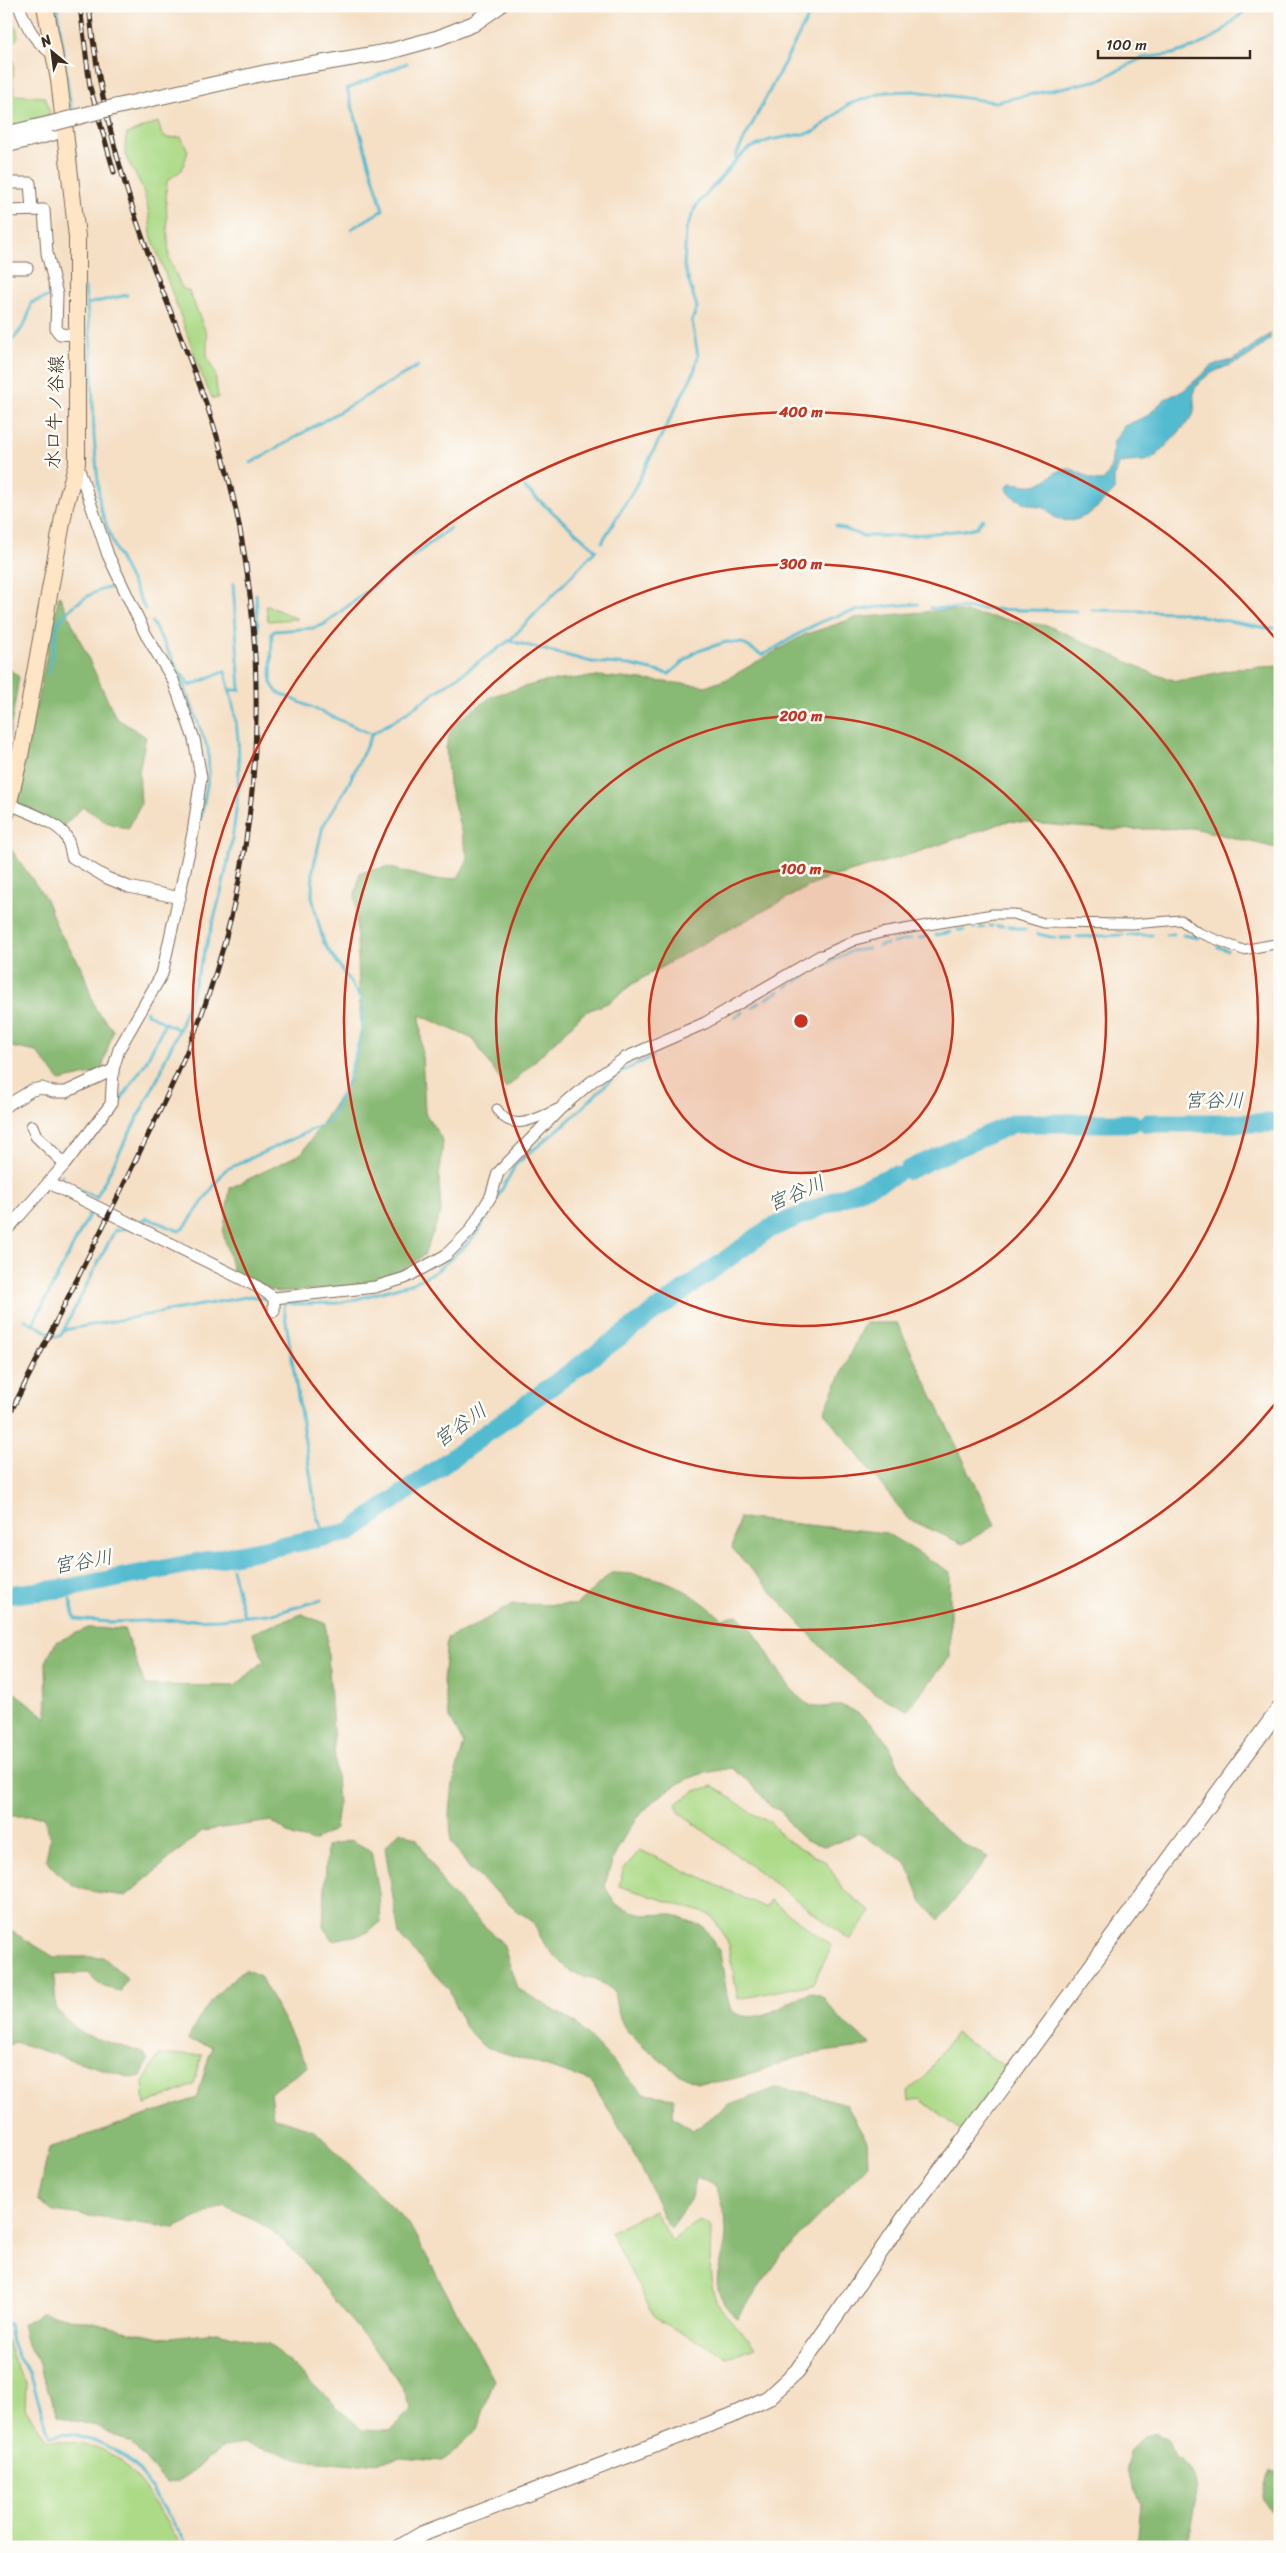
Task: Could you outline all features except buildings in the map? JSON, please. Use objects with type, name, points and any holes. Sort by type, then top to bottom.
[{"type":"main road","name":"水口牛ノ谷線","points":[[8,810],[65,506],[77,463],[77,236],[69,156],[45,6]]},
{"type":"street","points":[[19,6],[26,26],[37,42],[54,55]]},
{"type":"street","points":[[6,146],[52,129],[264,73],[387,52],[438,38],[473,24],[499,6]]},
{"type":"street","points":[[6,134],[52,129]]},
{"type":"street","points":[[6,183],[30,183],[32,210]]},
{"type":"street","points":[[6,211],[44,210],[47,253],[57,294],[56,330],[60,334],[76,335]]},
{"type":"street","points":[[6,268],[27,268]]},
{"type":"street","points":[[6,1231],[65,1164],[111,1104],[112,1070],[120,1049],[162,974],[193,833],[201,777],[194,739],[173,680],[145,633],[108,555],[77,463]]},
{"type":"street","points":[[8,810],[37,815],[61,831],[66,837],[72,857],[107,878],[129,887],[180,898]]},
{"type":"street","points":[[49,1183],[258,1287],[274,1298],[375,1287],[405,1278],[446,1255],[470,1231],[491,1196],[498,1173],[561,1108],[591,1082],[625,1058],[705,1023],[820,956],[856,940],[881,933],[992,914],[1013,914],[1044,923],[1132,924],[1181,920],[1197,932],[1243,950],[1280,943]]},
{"type":"street","points":[[6,1106],[32,1090],[42,1088],[52,1092],[66,1092],[112,1070]]},
{"type":"street","points":[[497,1109],[501,1116],[512,1123],[527,1122],[561,1108]]},
{"type":"street","points":[[32,1126],[36,1136],[65,1164]]},
{"type":"street","points":[[274,1298],[274,1311]]},
{"type":"street","points":[[400,2547],[422,2534],[731,2416],[768,2398],[797,2371],[914,2204],[964,2140],[1280,1708]]},
{"type":"green space","points":[[10,22],[16,27],[18,37],[9,48],[14,65],[12,83],[15,95],[45,97],[50,113],[37,124],[6,132],[6,24]]},
{"type":"green space","points":[[158,122],[162,135],[168,138],[181,137],[188,151],[182,170],[167,181],[169,258],[182,288],[189,291],[207,335],[207,357],[215,373],[218,398],[213,399],[206,386],[151,235],[149,214],[144,194],[127,159],[125,142],[127,134]]},
{"type":"green space","points":[[59,595],[116,718],[146,737],[139,771],[141,803],[128,829],[106,822],[83,807],[63,826],[16,804]]},
{"type":"green space","points":[[266,606],[268,606],[298,619],[268,621]]},
{"type":"green space","points":[[947,610],[1049,626],[1154,674],[1177,681],[1241,668],[1280,666],[1280,849],[1193,828],[1112,830],[1008,821],[918,852],[819,881],[689,951],[631,985],[610,1002],[585,1012],[506,1089],[473,1039],[420,1015],[425,1113],[443,1141],[439,1177],[441,1212],[424,1255],[388,1280],[326,1289],[277,1292],[234,1274],[223,1233],[230,1188],[302,1153],[349,1082],[361,1029],[355,895],[360,873],[387,867],[435,880],[458,878],[468,859],[449,784],[446,748],[451,726],[492,696],[542,682],[599,676],[708,686],[727,679],[804,635],[855,618]]},
{"type":"green space","points":[[6,666],[19,677],[6,756]]},
{"type":"green space","points":[[11,849],[46,899],[58,930],[82,968],[95,1008],[113,1030],[101,1072],[60,1081],[37,1052],[6,1046],[6,909]]},
{"type":"green space","points":[[864,1323],[897,1323],[995,1525],[963,1544],[908,1519],[824,1412]]},
{"type":"green space","points":[[739,1518],[886,1533],[950,1572],[950,1657],[907,1710],[872,1692],[834,1661],[732,1548]]},
{"type":"green space","points":[[611,1573],[658,1579],[697,1598],[722,1619],[738,1615],[755,1633],[783,1677],[799,1697],[815,1707],[846,1707],[868,1721],[888,1743],[900,1770],[928,1813],[949,1834],[988,1857],[939,1920],[922,1902],[906,1862],[858,1833],[824,1846],[806,1841],[793,1829],[780,1810],[771,1807],[750,1782],[732,1768],[698,1775],[664,1793],[637,1819],[626,1835],[617,1851],[605,1887],[616,1905],[643,1915],[671,1914],[704,1927],[720,1952],[731,2011],[752,2017],[762,2015],[772,2012],[810,1992],[822,1996],[840,2019],[871,2045],[804,2056],[724,2081],[697,2082],[690,2080],[637,2041],[625,2028],[618,2010],[614,1991],[596,1979],[572,1973],[546,1947],[532,1921],[469,1868],[451,1841],[450,1814],[453,1783],[464,1744],[449,1716],[443,1682],[447,1638],[472,1627],[513,1604],[576,1605]]},
{"type":"green space","points":[[302,1614],[326,1624],[338,1805],[335,1829],[314,1841],[294,1837],[271,1821],[202,1831],[126,1896],[90,1891],[72,1885],[64,1879],[46,1859],[50,1839],[44,1816],[11,1816],[6,1819],[6,1686],[47,1718],[46,1662],[56,1642],[88,1628],[124,1629],[145,1685],[235,1686],[264,1661],[252,1633]]},
{"type":"green space","points":[[714,1786],[755,1815],[771,1823],[786,1840],[826,1862],[842,1888],[871,1912],[850,1940],[679,1812],[676,1804],[695,1791]]},
{"type":"green space","points":[[400,1831],[417,1839],[446,1889],[503,1944],[517,1988],[575,2023],[644,2094],[674,2098],[673,2117],[693,2130],[727,2106],[776,2088],[807,2093],[846,2104],[867,2141],[868,2165],[782,2255],[737,2318],[726,2305],[717,2285],[725,2246],[726,2227],[717,2187],[697,2177],[690,2200],[670,2228],[631,2149],[591,2081],[483,2046],[464,2026],[450,1991],[399,1935],[385,1847]]},
{"type":"green space","points":[[351,1840],[371,1851],[379,1893],[381,1922],[364,1934],[332,1940],[323,1927],[327,1846]]},
{"type":"green space","points":[[640,1850],[766,1908],[770,1900],[832,1946],[813,1984],[738,1999],[727,1939],[711,1915],[619,1886],[623,1870]]},
{"type":"green space","points":[[6,1928],[54,1957],[103,1957],[127,1978],[120,1992],[102,1986],[88,1973],[54,1975],[56,2010],[84,2035],[144,2053],[148,2061],[141,2076],[131,2078],[15,2042],[6,2046]]},
{"type":"green space","points":[[245,1969],[260,1976],[308,2066],[270,2093],[273,2117],[314,2130],[409,2224],[494,2380],[477,2430],[443,2461],[400,2458],[354,2465],[309,2461],[245,2444],[224,2447],[179,2481],[166,2483],[131,2443],[95,2426],[57,2416],[37,2359],[27,2345],[22,2324],[43,2312],[161,2338],[217,2332],[269,2344],[362,2430],[389,2431],[412,2409],[398,2381],[372,2345],[295,2252],[271,2230],[258,2222],[224,2205],[174,2228],[53,2211],[38,2200],[49,2148],[197,2098],[212,2046],[188,2040],[205,2009]]},
{"type":"green space","points":[[955,2033],[1007,2068],[961,2131],[920,2099],[909,2102],[908,2091],[925,2076]]},
{"type":"green space","points":[[159,2055],[202,2055],[194,2085],[145,2105],[143,2083]]},
{"type":"green space","points":[[654,2210],[672,2241],[700,2221],[711,2226],[710,2271],[714,2294],[724,2313],[755,2347],[727,2357],[655,2318],[610,2232]]},
{"type":"green space","points":[[6,2338],[17,2368],[26,2383],[25,2408],[46,2439],[89,2445],[115,2457],[127,2467],[148,2492],[182,2547],[6,2547]]},
{"type":"green space","points":[[1155,2433],[1167,2440],[1175,2457],[1185,2464],[1192,2474],[1196,2498],[1187,2547],[1137,2547],[1141,2504],[1128,2470],[1129,2451],[1145,2436]]},
{"type":"green space","points":[[1270,2471],[1280,2473],[1280,2525],[1277,2524],[1262,2497]]},
{"type":"water","points":[[1270,334],[1270,339],[1249,356],[1203,379],[1194,391],[1194,411],[1187,423],[1152,459],[1118,464],[1114,478],[1114,491],[1088,514],[1073,520],[1056,518],[1045,508],[1018,500],[1006,489],[1010,483],[1037,484],[1064,469],[1077,471],[1090,479],[1104,480],[1109,473],[1112,461],[1113,443],[1124,426],[1147,416],[1165,399],[1183,391],[1213,365],[1233,360]]},
{"type":"waterway","points":[[57,6],[72,115]]},
{"type":"waterway","points":[[736,159],[736,155],[814,6]]},
{"type":"waterway","points":[[602,542],[634,489],[694,372],[698,356],[692,321],[697,307],[684,266],[686,230],[696,206],[748,149],[770,140],[814,132],[849,104],[886,92],[914,91],[995,102],[1099,80],[1142,58],[1173,54],[1195,47],[1219,34],[1250,6]]},
{"type":"waterway","points":[[351,229],[383,210],[347,89],[407,63]]},
{"type":"waterway","points":[[73,123],[79,187]]},
{"type":"waterway","points":[[85,288],[91,346],[94,436],[100,507],[116,551],[145,609]]},
{"type":"waterway","points":[[87,304],[127,295]]},
{"type":"waterway","points":[[6,372],[9,368],[7,345],[23,326],[31,303],[50,296]]},
{"type":"waterway","points":[[251,463],[418,366]]},
{"type":"waterway","points":[[139,1223],[147,1218],[179,1231],[185,1227],[225,1170],[329,1122],[348,1080],[361,1035],[364,1003],[324,943],[318,922],[312,896],[313,869],[323,826],[348,785],[372,734],[403,715],[510,640],[596,550],[525,488]]},
{"type":"waterway","points":[[836,526],[863,536],[905,536],[964,530],[977,527],[983,519]]},
{"type":"waterway","points":[[371,734],[277,692],[271,683],[272,633],[275,631],[313,628],[323,625],[450,528]]},
{"type":"waterway","points":[[229,690],[240,690],[233,583]]},
{"type":"waterway","points":[[48,674],[58,623],[68,611],[92,594],[109,588],[116,588],[125,604]]},
{"type":"waterway","points":[[256,594],[262,689]]},
{"type":"waterway","points":[[510,641],[592,662],[630,665],[669,674],[695,652],[726,642],[742,643],[762,655],[815,625],[846,613],[870,608],[918,604]]},
{"type":"waterway","points":[[930,608],[1077,611]]},
{"type":"waterway","points":[[1092,610],[1179,612],[1266,628],[1280,628]]},
{"type":"waterway","points":[[152,622],[176,665],[208,749],[209,774],[201,818]]},
{"type":"waterway","points":[[179,1030],[215,916],[225,875],[238,793],[239,753],[234,710],[225,671],[190,686],[181,673]]},
{"type":"waterway","points":[[997,926],[1003,926]]},
{"type":"waterway","points":[[1009,926],[1025,930]]},
{"type":"waterway","points":[[980,928],[984,927]]},
{"type":"waterway","points":[[958,930],[964,930]]},
{"type":"waterway","points":[[936,935],[951,932]]},
{"type":"waterway","points":[[1038,934],[1055,938]]},
{"type":"waterway","points":[[1166,935],[1174,934]]},
{"type":"waterway","points":[[1077,937],[1123,935]]},
{"type":"waterway","points":[[1128,935],[1152,935]]},
{"type":"waterway","points":[[1183,935],[1198,938]]},
{"type":"waterway","points":[[919,938],[928,936]]},
{"type":"waterway","points":[[1060,938],[1071,938]]},
{"type":"waterway","points":[[893,943],[911,939]]},
{"type":"waterway","points":[[879,946],[887,944]]},
{"type":"waterway","points":[[1218,947],[1227,950]]},
{"type":"waterway","points":[[822,966],[852,951],[868,949]]},
{"type":"waterway","points":[[795,982],[808,974]]},
{"type":"waterway","points":[[786,987],[791,984]]},
{"type":"waterway","points":[[766,999],[779,991]]},
{"type":"waterway","points":[[752,1007],[760,1002]]},
{"type":"waterway","points":[[96,1198],[161,1072],[179,1030],[146,1013],[147,1011]]},
{"type":"waterway","points":[[735,1017],[743,1012]]},
{"type":"waterway","points":[[120,1101],[146,1062],[165,1023]]},
{"type":"waterway","points":[[327,1537],[317,1517],[284,1309],[286,1299],[289,1303],[293,1304],[338,1303],[413,1283],[435,1272],[479,1231],[516,1164],[567,1122],[617,1074],[652,1057]]},
{"type":"waterway","points":[[88,1144],[108,1119]]},
{"type":"waterway","name":"宮谷川","points":[[908,1170],[1014,1123],[1132,1123]]},
{"type":"waterway","name":"宮谷川","points":[[1147,1123],[1280,1123]]},
{"type":"waterway","points":[[62,1175],[63,1182],[96,1197]]},
{"type":"waterway","name":"宮谷川","points":[[6,1595],[68,1588],[350,1532],[767,1230],[894,1175]]},
{"type":"waterway","points":[[33,1324],[91,1211]]},
{"type":"waterway","points":[[24,1319],[57,1337],[61,1335],[115,1230],[131,1228]]},
{"type":"waterway","points":[[64,1330],[251,1296],[267,1299]]},
{"type":"waterway","points":[[232,1569],[244,1616]]},
{"type":"waterway","points":[[70,1600],[75,1619],[109,1622],[219,1619],[276,1613],[321,1600]]},
{"type":"waterway","points":[[6,2324],[9,2324],[12,2343],[19,2359],[30,2373],[49,2435],[65,2433],[85,2438],[105,2445],[123,2456],[139,2470],[189,2547]]},
{"type":"railway","points":[[80,6],[90,87],[114,172]]},
{"type":"railway","points":[[6,1421],[167,1096],[206,1002],[226,936],[241,868],[251,800],[256,731],[255,661],[250,592],[239,524],[215,431],[198,380],[137,223],[119,162],[98,69],[89,6]]}]
